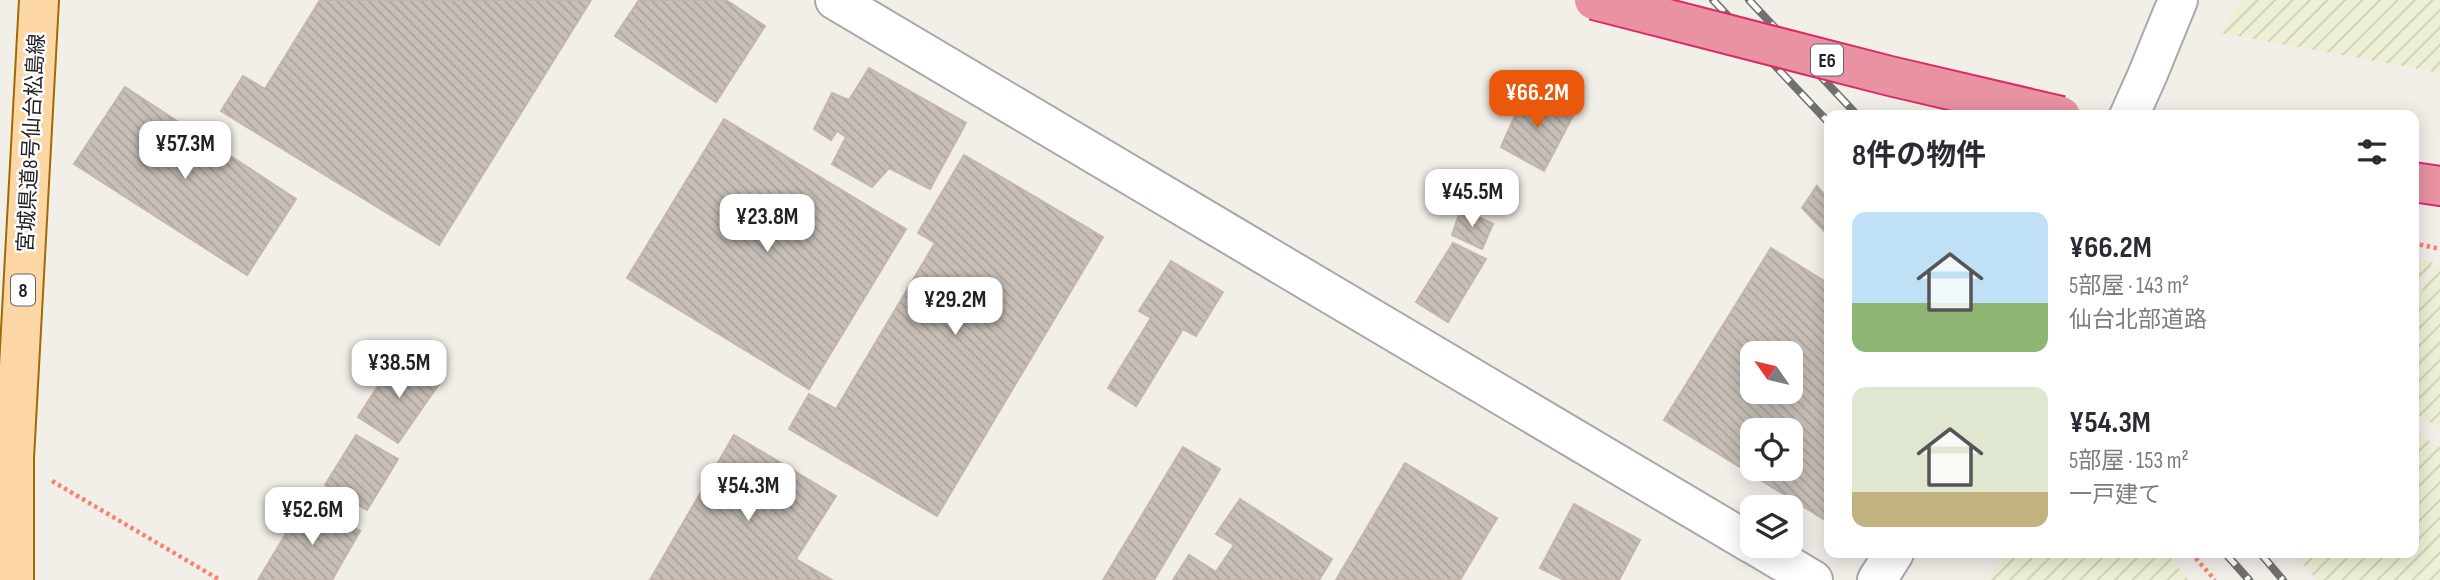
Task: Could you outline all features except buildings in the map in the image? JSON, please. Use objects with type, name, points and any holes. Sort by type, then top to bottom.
[{"type":"highway","name":"E6","points":[[1594,0],[2036,110]]},
{"type":"highway","points":[[2419,183],[2440,186]]},
{"type":"main road","name":"宮城県道8号仙台松島線","points":[[14,580],[14,458],[39,0]]},
{"type":"street","points":[[835,0],[1740,537]]},
{"type":"street","points":[[2132,110],[2178,0]]},
{"type":"street","points":[[1776,558],[1813,580]]},
{"type":"street","points":[[1877,580],[1891,558]]},
{"type":"path","points":[[2419,244],[2440,248]]},
{"type":"path","points":[[14,458],[220,580]]},
{"type":"path","points":[[2195,558],[2215,580]]},
{"type":"green space","points":[[2242,0],[2440,0],[2440,73],[2221,33]]},
{"type":"green space","points":[[2419,260],[2433,262],[2419,286]]},
{"type":"green space","points":[[2439,262],[2440,428],[2419,416],[2419,296]]},
{"type":"green space","points":[[2419,435],[2440,447],[2440,580],[2317,580],[2297,558],[2419,558]]},
{"type":"green space","points":[[2002,558],[2170,558],[2189,580],[1988,580]]},
{"type":"railway","points":[[1713,0],[1824,118]]},
{"type":"railway","points":[[1749,0],[1852,110]]},
{"type":"railway","points":[[2229,558],[2249,580]]},
{"type":"railway","points":[[2264,558],[2283,580]]}]
